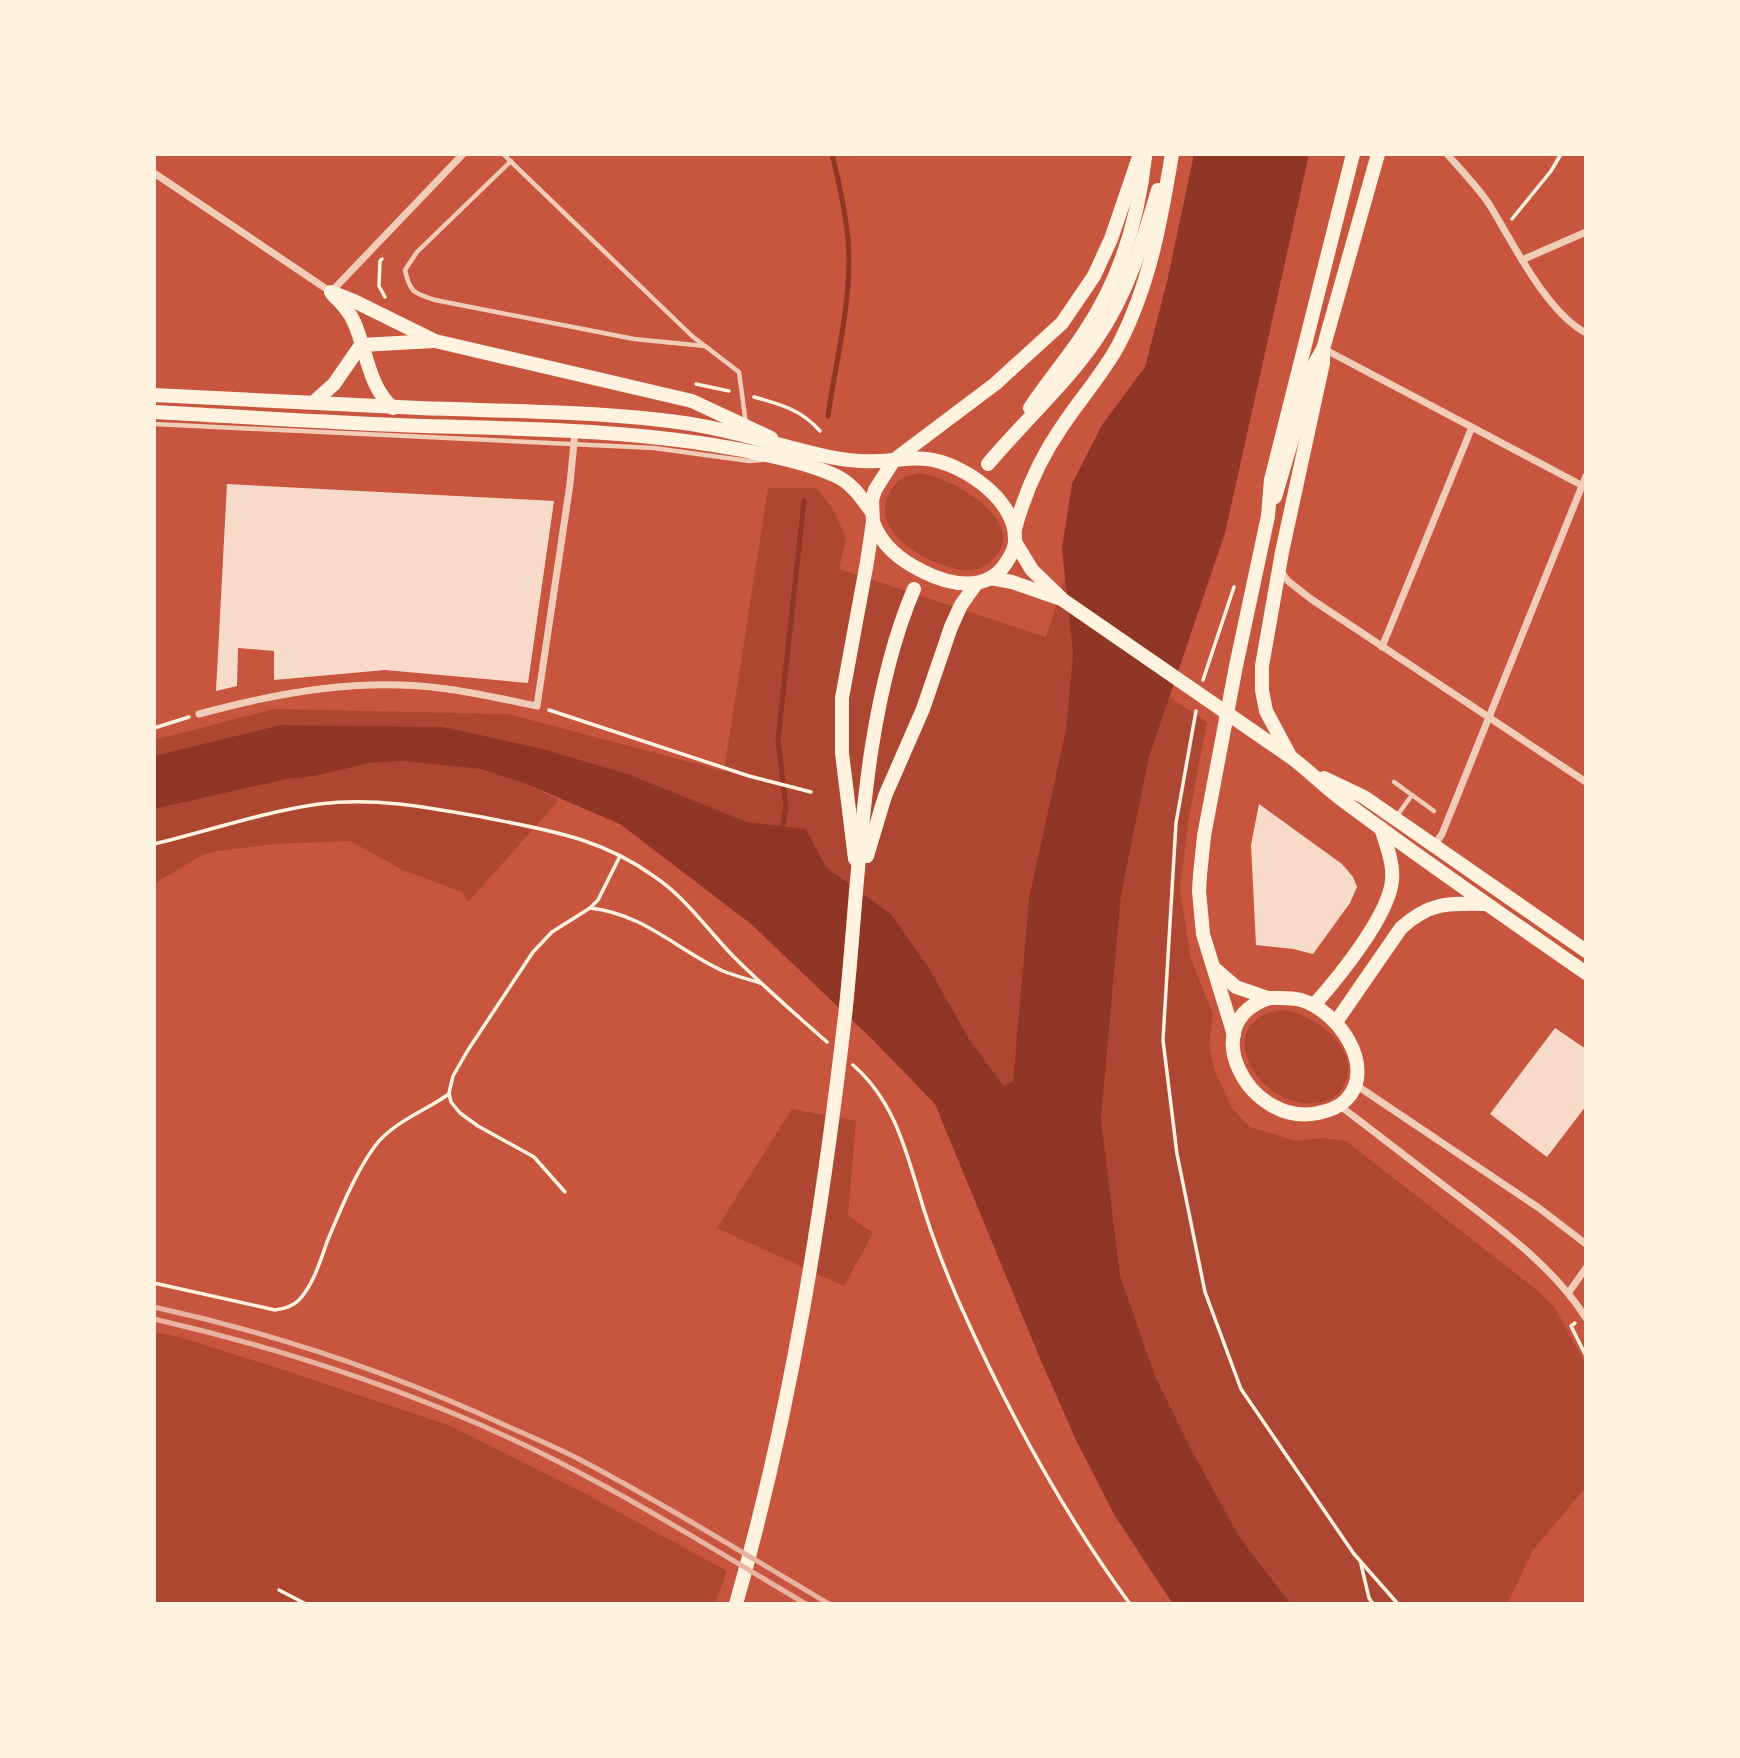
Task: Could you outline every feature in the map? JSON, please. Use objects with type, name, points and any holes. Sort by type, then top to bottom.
[{"type":"main road","points":[[858,884],[841,739],[842,698],[872,517],[872,500],[883,475],[995,384],[1062,323],[1094,276],[1111,239],[1140,154]]},
{"type":"main road","points":[[1010,438],[1085,332],[1109,290],[1125,252],[1135,218],[1141,195],[1145,154]]},
{"type":"main road","points":[[988,464],[1058,388],[1090,348],[1123,294],[1141,249],[1170,154]]},
{"type":"main road","points":[[154,396],[604,414],[702,426],[783,452],[836,475],[848,483],[872,517],[881,541],[904,561],[937,579],[976,584],[991,578],[1007,561],[1024,495],[1040,461],[1062,426],[1102,373],[1139,300],[1158,232],[1170,154]]},
{"type":"main road","points":[[1234,1035],[1237,1023],[1255,1003],[1289,998],[1314,1005],[1345,1032],[1356,1059],[1356,1085],[1340,1106],[1311,1114],[1293,1114],[1275,1108],[1250,1089],[1238,1070],[1234,1035],[1203,934],[1199,891],[1204,836],[1268,516],[1271,481],[1353,154]]},
{"type":"main road","points":[[1268,516],[1314,365],[1323,349],[1378,154]]},
{"type":"main road","points":[[331,292],[435,341],[692,401],[747,425],[783,452]]},
{"type":"main road","points":[[331,292],[348,310],[355,323],[380,393],[391,406],[408,414],[484,421],[501,427]]},
{"type":"main road","points":[[361,345],[435,341]]},
{"type":"main road","points":[[314,402],[334,384],[361,345]]},
{"type":"main road","points":[[1292,758],[1266,711],[1262,690],[1262,666],[1279,569],[1323,363],[1323,349]]},
{"type":"main road","points":[[154,412],[422,426],[501,427],[575,438],[676,440],[840,460],[927,458],[959,470],[975,479],[1006,509],[1015,536],[1032,569],[1063,600],[1292,758],[1363,815],[1388,824],[1418,843],[1434,846],[1586,951]]},
{"type":"main road","points":[[991,578],[1012,582],[1063,600]]},
{"type":"main road","points":[[858,884],[885,796],[928,697],[951,627],[961,605],[976,584]]},
{"type":"main road","points":[[737,1598],[782,1417],[806,1299],[830,1141],[867,795],[883,685],[914,589]]},
{"type":"main road","points":[[1313,774],[1364,797],[1388,824],[1486,904],[1586,973]]},
{"type":"main road","points":[[1314,1005],[1364,939],[1387,900],[1392,881],[1388,824]]},
{"type":"main road","points":[[1336,1022],[1401,928],[1410,920],[1436,905],[1486,904]]},
{"type":"main road","points":[[1213,967],[1236,987],[1269,999]]},
{"type":"street","points":[[154,173],[331,292],[463,154]]},
{"type":"street","points":[[1447,154],[1487,201],[1531,275],[1565,316],[1586,332]]},
{"type":"street","points":[[1522,260],[1586,232]]},
{"type":"street","points":[[1323,349],[1584,486]]},
{"type":"street","points":[[1382,647],[1472,427]]},
{"type":"street","points":[[200,714],[284,693],[367,686],[447,688],[537,706],[575,438]]},
{"type":"street","points":[[1434,846],[1442,834],[1586,476]]},
{"type":"street","points":[[1279,569],[1288,581],[1311,599],[1586,782]]},
{"type":"street","points":[[1356,1085],[1586,1244]]},
{"type":"street","points":[[1340,1106],[1509,1235],[1569,1292],[1586,1317]]},
{"type":"street","points":[[1569,1292],[1586,1268]]},
{"type":"lane","points":[[503,154],[692,336],[739,372],[747,425]]},
{"type":"lane","points":[[511,161],[417,253],[405,270],[408,284],[414,293],[435,300],[634,339],[705,346]]},
{"type":"lane","points":[[154,425],[575,438]]},
{"type":"lane","points":[[1394,782],[1434,811]]},
{"type":"lane","points":[[1388,824],[1412,795]]},
{"type":"path","points":[[1503,229],[1551,171],[1561,154]]},
{"type":"path","points":[[537,706],[759,778],[811,792]]},
{"type":"path","points":[[154,728],[200,714]]},
{"type":"path","points":[[154,844],[310,806],[378,802],[421,805],[582,838],[657,878],[761,984],[831,1045]]},
{"type":"path","points":[[565,1192],[534,1157],[460,1113],[449,1093],[453,1076],[468,1050],[533,952],[552,932],[598,900],[620,856]]},
{"type":"path","points":[[590,908],[630,916],[724,971],[761,984]]},
{"type":"path","points":[[851,1063],[880,1095],[902,1136],[944,1266],[991,1370],[1073,1521],[1130,1604]]},
{"type":"path","points":[[154,1283],[275,1310],[296,1303],[306,1290],[341,1207],[376,1145],[401,1122],[449,1093]]},
{"type":"path","points":[[1586,1317],[1571,1326],[1586,1356]]},
{"type":"path","points":[[1360,1562],[1373,1604]]},
{"type":"path","points":[[279,1590],[306,1604]]},
{"type":"shaded area","points":[[1194,154],[1309,154],[1225,533],[1149,757],[1121,895],[1101,1119],[1120,1275],[1155,1376],[1240,1538],[1291,1604],[1173,1604],[1115,1516],[1076,1440],[935,1104],[872,1039],[751,924],[620,824],[529,785],[481,769],[402,761],[370,763],[315,776],[287,779],[154,809],[154,756],[280,725],[444,727],[539,748],[628,774],[747,822],[806,829],[826,867],[891,914],[929,968],[969,1039],[1004,1086],[1013,1081],[1029,898],[1066,729],[1073,653],[1062,549],[1072,484],[1102,425],[1145,367],[1167,282]]},
{"type":"shaded area","points":[[919,473],[933,476],[967,492],[996,518],[1002,532],[1002,547],[988,564],[970,570],[948,567],[919,554],[894,533],[887,521],[885,507],[890,492],[902,479]]},
{"type":"shaded area","points":[[768,488],[816,488],[832,507],[846,538],[839,569],[1046,637],[1066,575],[1073,653],[1066,729],[1029,898],[1013,1081],[1004,1086],[969,1039],[929,968],[891,914],[826,867],[806,829],[747,822],[628,774],[539,748],[444,727],[280,725],[154,756],[154,740],[275,709],[508,714],[724,771]]},
{"type":"shaded area","points":[[1169,697],[1207,722],[1188,822],[1180,890],[1191,959],[1213,1014],[1209,1044],[1214,1069],[1232,1108],[1250,1127],[1296,1141],[1323,1138],[1346,1141],[1537,1290],[1555,1308],[1586,1365],[1586,1487],[1533,1550],[1507,1604],[1291,1604],[1240,1538],[1155,1376],[1120,1275],[1101,1119],[1121,895],[1149,757]]},
{"type":"shaded area","points":[[402,761],[481,769],[529,785],[559,800],[468,902],[462,892],[403,870],[350,841],[274,844],[217,851],[200,856],[154,884],[154,809],[287,779],[315,776],[370,763]]},
{"type":"shaded area","points":[[1283,1010],[1296,1013],[1322,1026],[1342,1047],[1348,1073],[1337,1095],[1322,1102],[1299,1102],[1278,1095],[1262,1081],[1250,1065],[1245,1047],[1248,1030],[1260,1017]]},
{"type":"shaded area","points":[[792,1109],[856,1121],[848,1215],[873,1233],[844,1286],[717,1228]]},
{"type":"shaded area","points":[[154,1332],[179,1337],[284,1370],[451,1426],[571,1486],[727,1571],[715,1604],[154,1604]]},
{"type":"building","points":[[227,484],[554,501],[528,683],[385,670],[274,680],[274,651],[238,648],[237,686],[216,691]]},
{"type":"building","points":[[1259,804],[1342,864],[1353,877],[1357,887],[1350,903],[1313,954],[1256,945],[1251,845]]},
{"type":"building","points":[[1555,1028],[1586,1049],[1586,1106],[1547,1157],[1490,1114]]},
{"type":"waterway","points":[[828,416],[843,328],[849,261],[845,217],[832,154]]},
{"type":"waterway","points":[[782,831],[786,808],[778,740],[804,501]]},
{"type":"railway","points":[[154,1307],[335,1357],[466,1408],[609,1475],[829,1604]]},
{"type":"railway","points":[[154,1319],[270,1349],[345,1373],[420,1400],[503,1435],[592,1479],[806,1604]]}]
